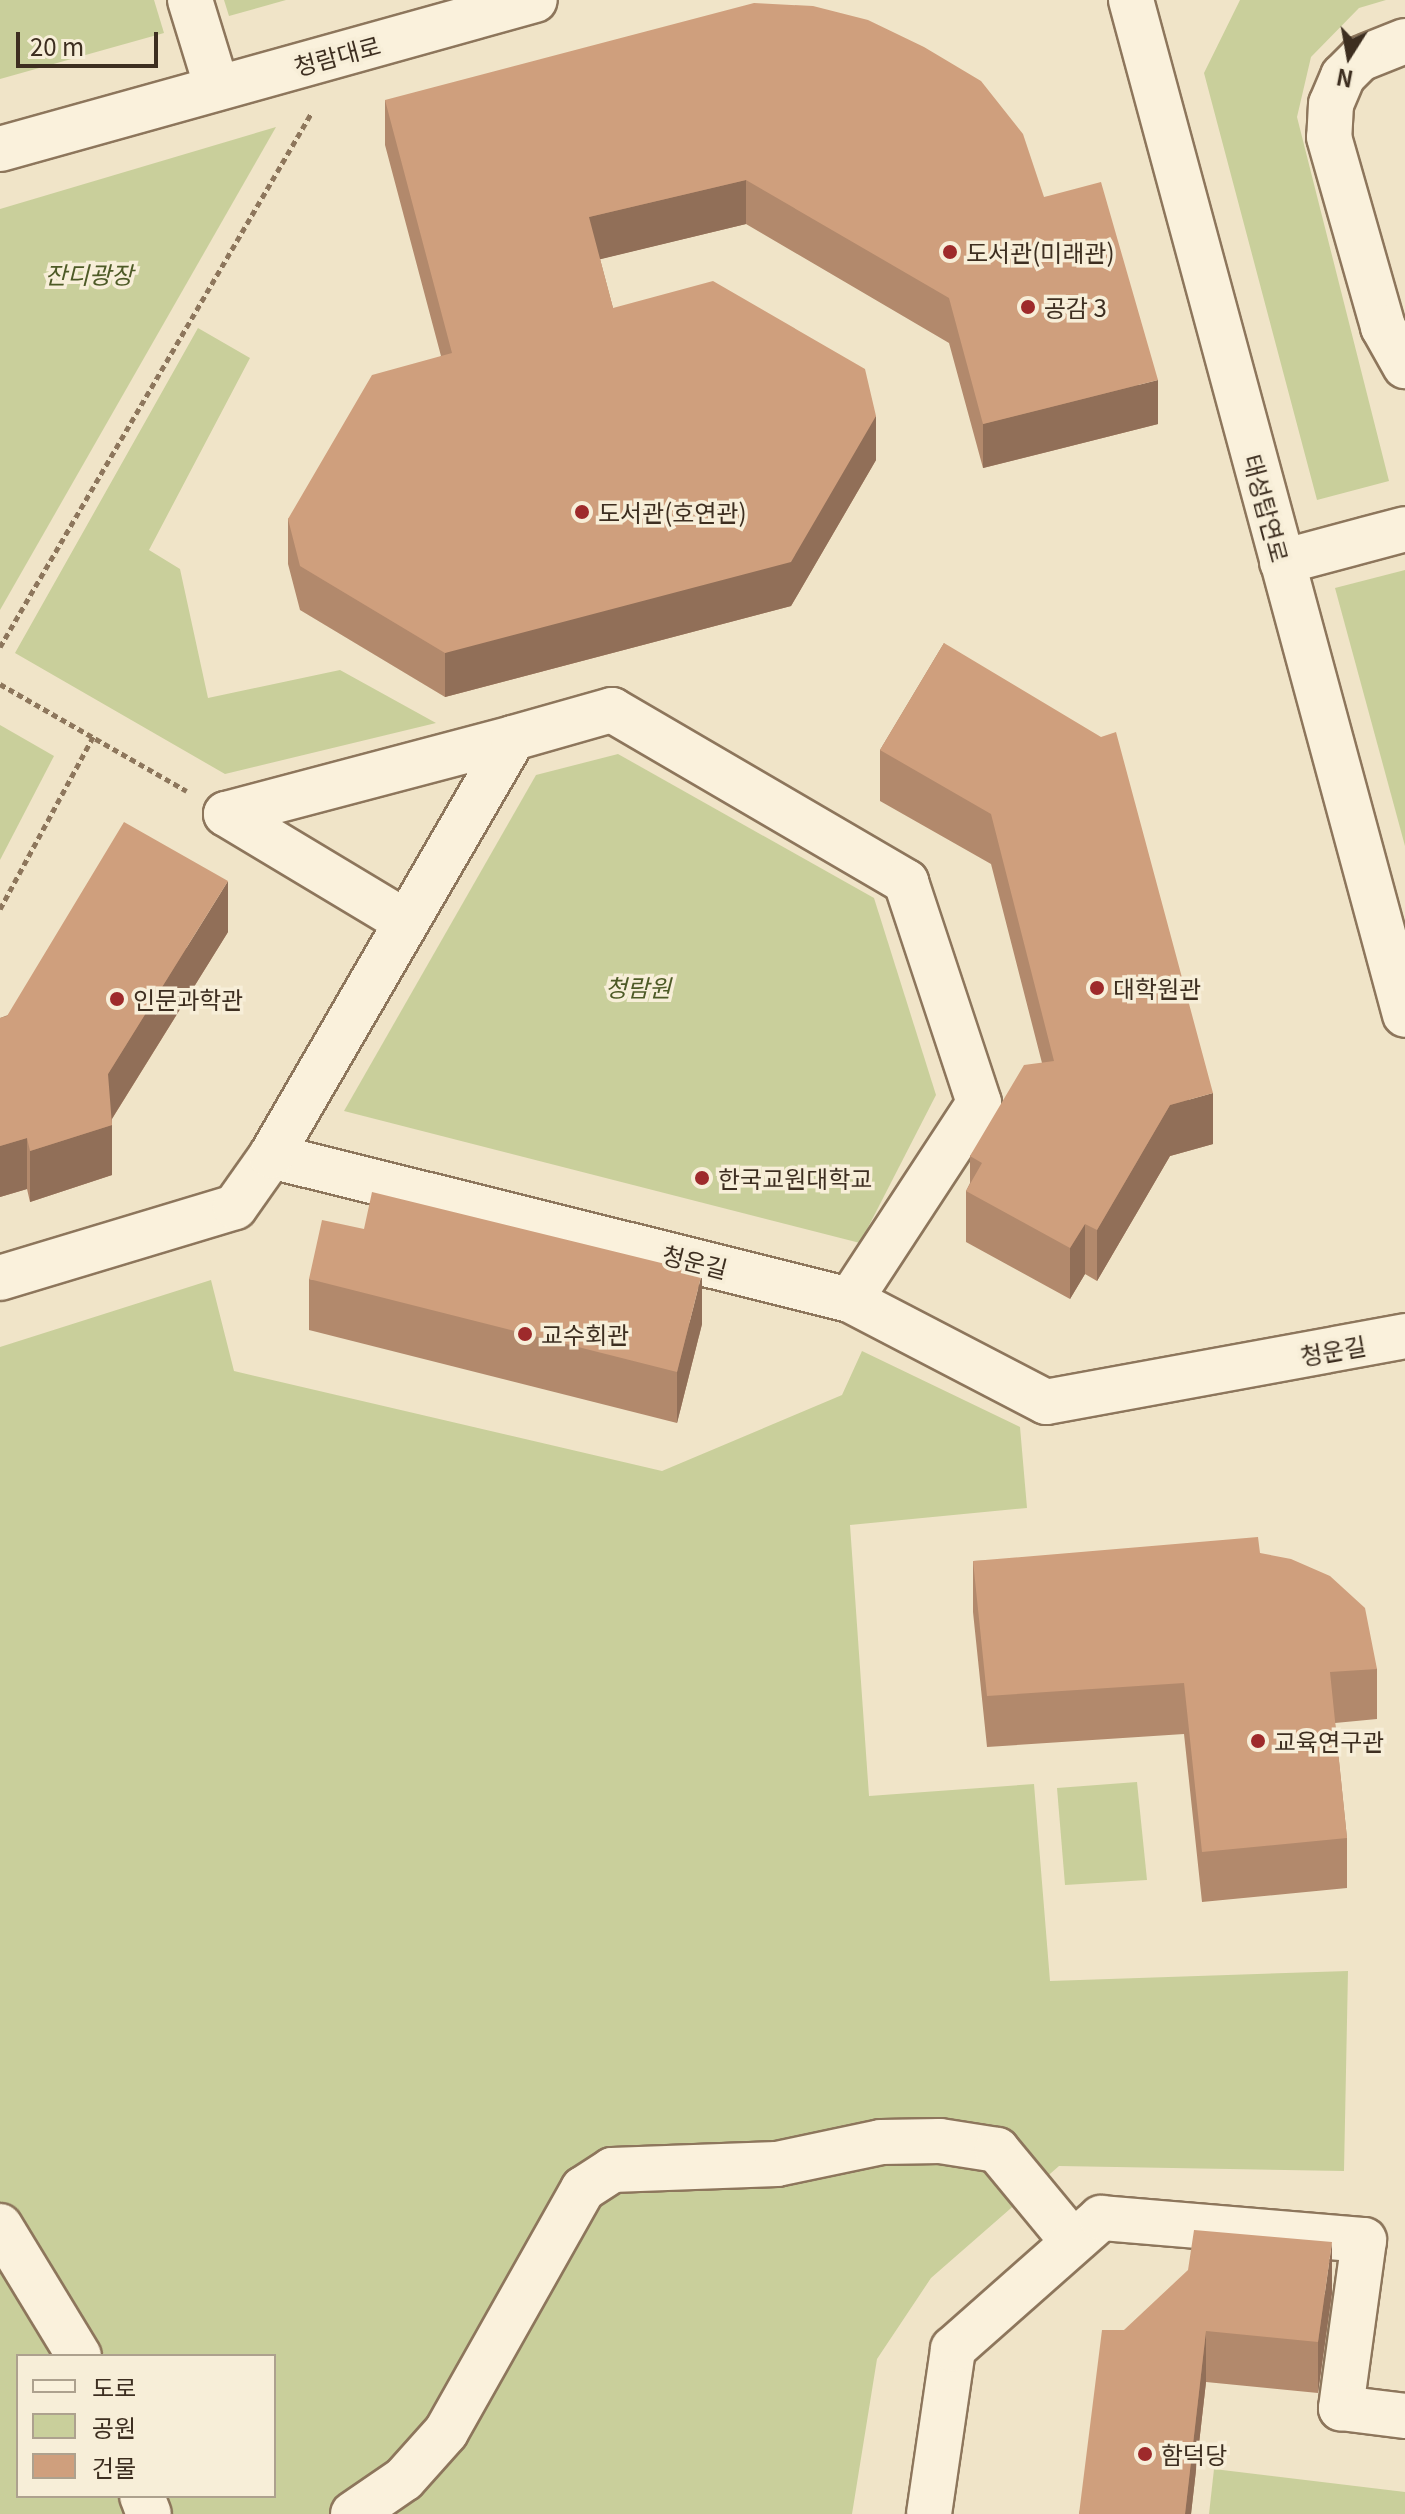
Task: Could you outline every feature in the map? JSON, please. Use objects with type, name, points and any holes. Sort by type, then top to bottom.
[{"type":"street","points":[[190,0],[217,88]]},
{"type":"street","name":"청람대로","points":[[0,149],[535,0]]},
{"type":"street","name":"태성탑연로","points":[[1131,0],[1405,1015]]},
{"type":"street","points":[[1405,41],[1360,59],[1343,76],[1331,104],[1329,137],[1383,327],[1405,366]]},
{"type":"street","points":[[1282,562],[1405,529]]},
{"type":"street","points":[[226,814],[612,710],[906,882],[979,1103],[850,1300]]},
{"type":"street","points":[[0,1278],[235,1207],[271,1156],[513,738]]},
{"type":"street","points":[[226,814],[406,922]]},
{"type":"street","name":"청운길","points":[[271,1156],[850,1300],[1046,1402],[1405,1336]]},
{"type":"street","points":[[0,1301],[46,1264]]},
{"type":"street","points":[[353,2514],[404,2479],[446,2432],[583,2189],[612,2170],[777,2164],[881,2142],[940,2141],[997,2150],[1073,2242]]},
{"type":"street","points":[[929,2514],[953,2349],[1101,2218],[1118,2215],[1364,2240],[1341,2408],[1405,2416]]},
{"type":"street","points":[[0,2226],[78,2354]]},
{"type":"path","points":[[0,647],[346,53]]},
{"type":"path","points":[[0,684],[226,814]]},
{"type":"path","points":[[0,909],[93,737]]},
{"type":"green space","points":[[0,0],[154,0],[164,33],[0,79]]},
{"type":"green space","points":[[224,0],[286,0],[229,16]]},
{"type":"green space","points":[[1240,0],[1386,0],[1359,8],[1311,57],[1297,117],[1389,481],[1317,500],[1204,73]]},
{"type":"green space","name":"잔디광장","points":[[276,127],[0,610],[0,209]]},
{"type":"green space","points":[[198,328],[250,358],[149,550],[180,569],[208,698],[340,670],[436,723],[225,774],[15,653]]},
{"type":"green space","points":[[1405,570],[1405,846],[1335,588]]},
{"type":"green space","points":[[0,725],[54,756],[0,860]]},
{"type":"green space","name":"청람원","points":[[618,754],[874,898],[936,1095],[860,1243],[344,1111],[536,775]]},
{"type":"green space","points":[[211,1280],[234,1371],[662,1471],[842,1395],[862,1351],[1020,1427],[1027,1508],[850,1525],[869,1796],[1034,1784],[1050,1981],[1348,1971],[1344,2171],[1059,2166],[931,2278],[877,2359],[852,2514],[0,2514],[0,1347]]},
{"type":"green space","points":[[1137,1782],[1147,1880],[1065,1885],[1057,1788]]},
{"type":"green space","points":[[1214,2469],[1405,2492],[1405,2514],[1209,2514]]},
{"type":"building","points":[[754,3],[813,6],[868,20],[924,47],[981,81],[1023,134],[1044,197],[1101,182],[1158,380],[983,424],[949,298],[746,180],[589,217],[613,308],[713,281],[865,369],[876,416],[791,562],[445,653],[300,566],[288,519],[372,375],[452,353],[385,100]]},
{"type":"building","name":"대학원관","points":[[944,643],[1101,737],[1116,732],[1213,1093],[1170,1105],[1097,1230],[1085,1224],[1070,1248],[966,1191],[982,1163],[970,1156],[1024,1065],[1054,1061],[991,814],[880,750]]},
{"type":"building","name":"인문과학관","points":[[124,822],[228,881],[108,1074],[112,1125],[30,1151],[27,1138],[0,1146],[0,1018],[7,1016]]},
{"type":"building","points":[[372,1192],[702,1273],[677,1372],[309,1279],[322,1220],[364,1229]]},
{"type":"building","name":"교육연구관","points":[[1258,1537],[1260,1553],[1291,1559],[1330,1576],[1365,1608],[1377,1669],[1330,1672],[1347,1838],[1202,1852],[1184,1683],[987,1696],[973,1561]]},
{"type":"building","name":"함덕당","points":[[1194,2230],[1332,2242],[1318,2342],[1206,2331],[1185,2514],[1079,2514],[1102,2330],[1124,2330],[1188,2270]]},
{"type":"place","name":"도서관(미래관)","points":[[950,252]]},
{"type":"place","name":"공감 3","points":[[1028,307]]},
{"type":"place","name":"도서관(호연관)","points":[[582,512]]},
{"type":"place","name":"대학원관","points":[[1097,988]]},
{"type":"place","name":"인문과학관","points":[[117,999]]},
{"type":"place","name":"한국교원대학교","points":[[702,1178]]},
{"type":"place","name":"교수회관","points":[[525,1334]]},
{"type":"place","name":"교육연구관","points":[[1258,1741]]},
{"type":"place","name":"함덕당","points":[[1145,2454]]}]
